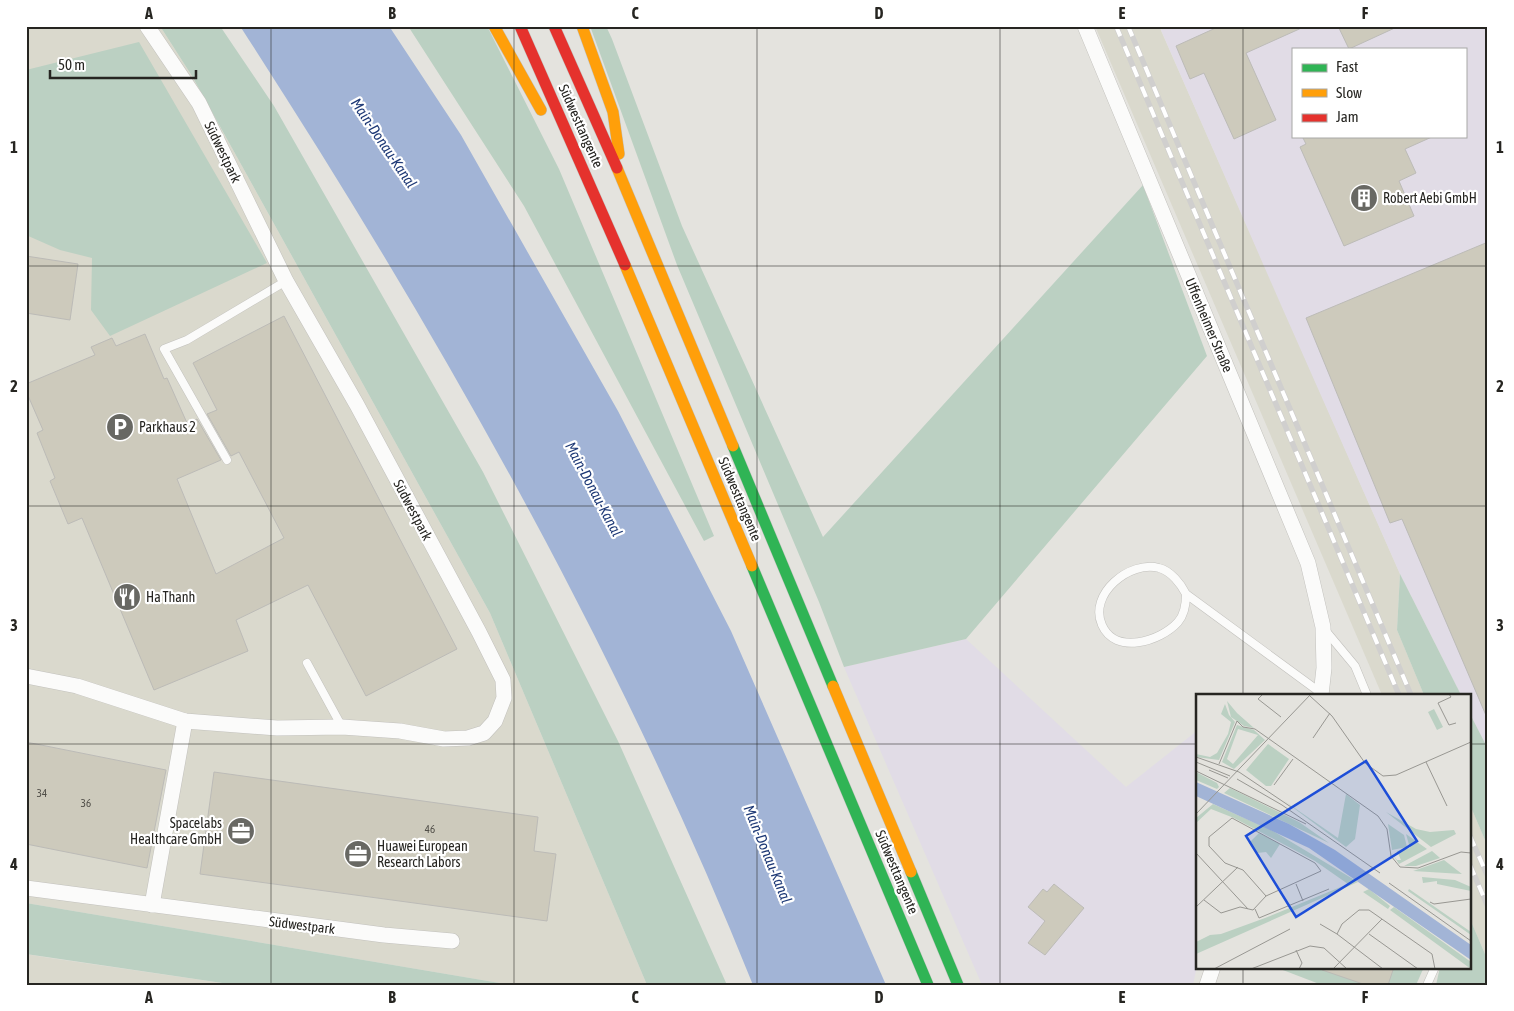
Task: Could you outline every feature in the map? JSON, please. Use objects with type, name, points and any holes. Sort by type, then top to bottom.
[{"type":"highway","points":[[494,26],[549,125],[611,230]]},
{"type":"highway","name":"Südwesttangente","points":[[520,26],[611,230],[928,985]]},
{"type":"highway","name":"Südwesttangente","points":[[554,26],[624,185],[958,985]]},
{"type":"highway","points":[[582,26],[613,112],[624,185]]},
{"type":"street","name":"Südwestpark","points":[[26,676],[77,686],[185,721],[277,728],[342,727],[400,731],[444,739],[468,738],[484,733],[494,721],[504,698],[503,680],[357,405],[286,281],[199,103],[147,26]]},
{"type":"street","name":"Uffenheimer Straße","points":[[1085,26],[1308,563],[1323,627],[1324,668],[1321,694]]},
{"type":"street","points":[[152,905],[185,721]]},
{"type":"street","name":"Südwestpark","points":[[26,888],[384,936],[452,941]]},
{"type":"street","points":[[1207,985],[1213,968]]},
{"type":"lane","points":[[228,460],[161,350],[187,340],[286,281]]},
{"type":"lane","points":[[1186,594],[1186,607],[1177,623],[1145,642],[1126,643],[1110,636],[1102,624],[1099,606],[1105,592],[1129,572],[1146,567],[1160,568],[1181,584],[1186,594],[1321,694]]},
{"type":"lane","name":"Uffenheimer Straße","points":[[1323,627],[1355,666],[1367,694]]},
{"type":"lane","points":[[307,663],[342,727]]},
{"type":"lane","points":[[1427,985],[1435,968]]},
{"type":"shaded area","points":[[26,26],[160,26],[192,76],[490,613],[647,985],[512,985],[26,903]]},
{"type":"shaded area","points":[[1095,26],[1159,26],[1400,574],[1397,630],[1424,694],[1382,694]]},
{"type":"shaded area","points":[[1169,26],[1488,26],[1488,749],[1472,718],[1472,694],[1460,694],[1400,574],[1161,30]]},
{"type":"shaded area","points":[[966,639],[1126,787],[1196,732],[1197,968],[1193,985],[982,985],[844,667]]},
{"type":"shaded area","points":[[1472,810],[1488,847],[1488,961],[1472,924]]},
{"type":"shaded area","points":[[26,954],[50,958],[236,985],[26,985]]},
{"type":"green space","points":[[160,26],[220,26],[274,106],[483,472],[618,741],[727,985],[647,985],[490,613],[192,76]]},
{"type":"green space","points":[[408,26],[487,26],[559,169],[714,536],[704,541],[524,206]]},
{"type":"green space","points":[[590,26],[606,26],[612,39],[682,226],[823,537],[1143,185],[1207,356],[966,639],[844,667],[819,602],[677,265]]},
{"type":"green space","points":[[139,42],[267,263],[110,336],[91,310],[92,258],[60,250],[26,235],[26,70]]},
{"type":"green space","points":[[1400,574],[1460,694],[1424,694],[1397,630]]},
{"type":"green space","points":[[1472,718],[1488,749],[1488,847],[1472,810]]},
{"type":"green space","points":[[26,903],[512,985],[236,985],[26,954]]},
{"type":"green space","points":[[1472,924],[1488,961],[1488,985],[1436,985],[1440,968],[1472,968]]},
{"type":"green space","points":[[1278,968],[1424,968],[1416,985],[1322,985]]},
{"type":"water","name":"Main-Donau-Kanal","points":[[240,26],[389,26],[461,135],[618,411],[731,631],[886,985],[753,985],[700,860],[644,736],[520,493],[384,257]]},
{"type":"building","points":[[1220,26],[1306,26],[1246,53],[1276,120],[1234,139],[1204,73],[1190,79],[1176,46]]},
{"type":"building","points":[[1338,26],[1399,26],[1351,48],[1349,48]]},
{"type":"building","name":"Robert Aebi GmbH","points":[[1303,138],[1430,138],[1405,149],[1416,173],[1399,181],[1414,216],[1344,246],[1300,147],[1306,144]]},
{"type":"building","points":[[1488,242],[1488,720],[1402,519],[1390,523],[1306,318]]},
{"type":"building","points":[[26,256],[78,264],[70,320],[26,313]]},
{"type":"building","points":[[284,316],[457,649],[366,696],[308,585],[236,620],[248,651],[154,690],[82,518],[68,524],[50,481],[55,478],[37,433],[43,430],[26,391],[26,384],[95,355],[91,347],[112,338],[116,346],[145,334],[164,379],[167,378],[187,423],[197,419],[221,460],[177,479],[216,574],[284,538],[239,452],[231,456],[207,414],[217,410],[193,363]]},
{"type":"building","points":[[26,742],[166,770],[147,868],[26,844]]},
{"type":"building","points":[[214,772],[538,817],[534,851],[556,854],[547,921],[200,874]]},
{"type":"building","points":[[1054,884],[1084,908],[1045,955],[1028,943],[1045,921],[1028,907],[1043,889],[1047,892]]},
{"type":"building","points":[[1323,968],[1394,968],[1388,985],[1366,985],[1322,970]]},
{"type":"railway","points":[[1116,26],[1399,694]]},
{"type":"railway","points":[[1128,26],[1411,694]]},
{"type":"railway","points":[[1472,841],[1488,877]]},
{"type":"railway","points":[[1472,870],[1488,907]]},
{"type":"traffic: fast","points":[[733,446],[833,686]]},
{"type":"traffic: fast","points":[[752,566],[928,985]]},
{"type":"traffic: fast","points":[[911,872],[958,985]]},
{"type":"traffic: slow","points":[[494,26],[541,110]]},
{"type":"traffic: slow","points":[[582,26],[613,112],[619,154]]},
{"type":"traffic: slow","points":[[617,168],[733,446]]},
{"type":"traffic: slow","points":[[625,265],[752,566]]},
{"type":"traffic: slow","points":[[833,686],[911,872]]},
{"type":"traffic: jam","points":[[520,26],[625,265]]},
{"type":"traffic: jam","points":[[554,26],[617,168]]},
{"type":"place","name":"Robert Aebi GmbH","points":[[1364,198]]},
{"type":"place","name":"Parkhaus 2","points":[[120,427]]},
{"type":"place","name":"Ha Thanh","points":[[127,597]]},
{"type":"place","name":"Spacelabs Healthcare GmbH","points":[[241,831]]},
{"type":"place","name":"Huawei European Research Labors","points":[[358,854]]}]
